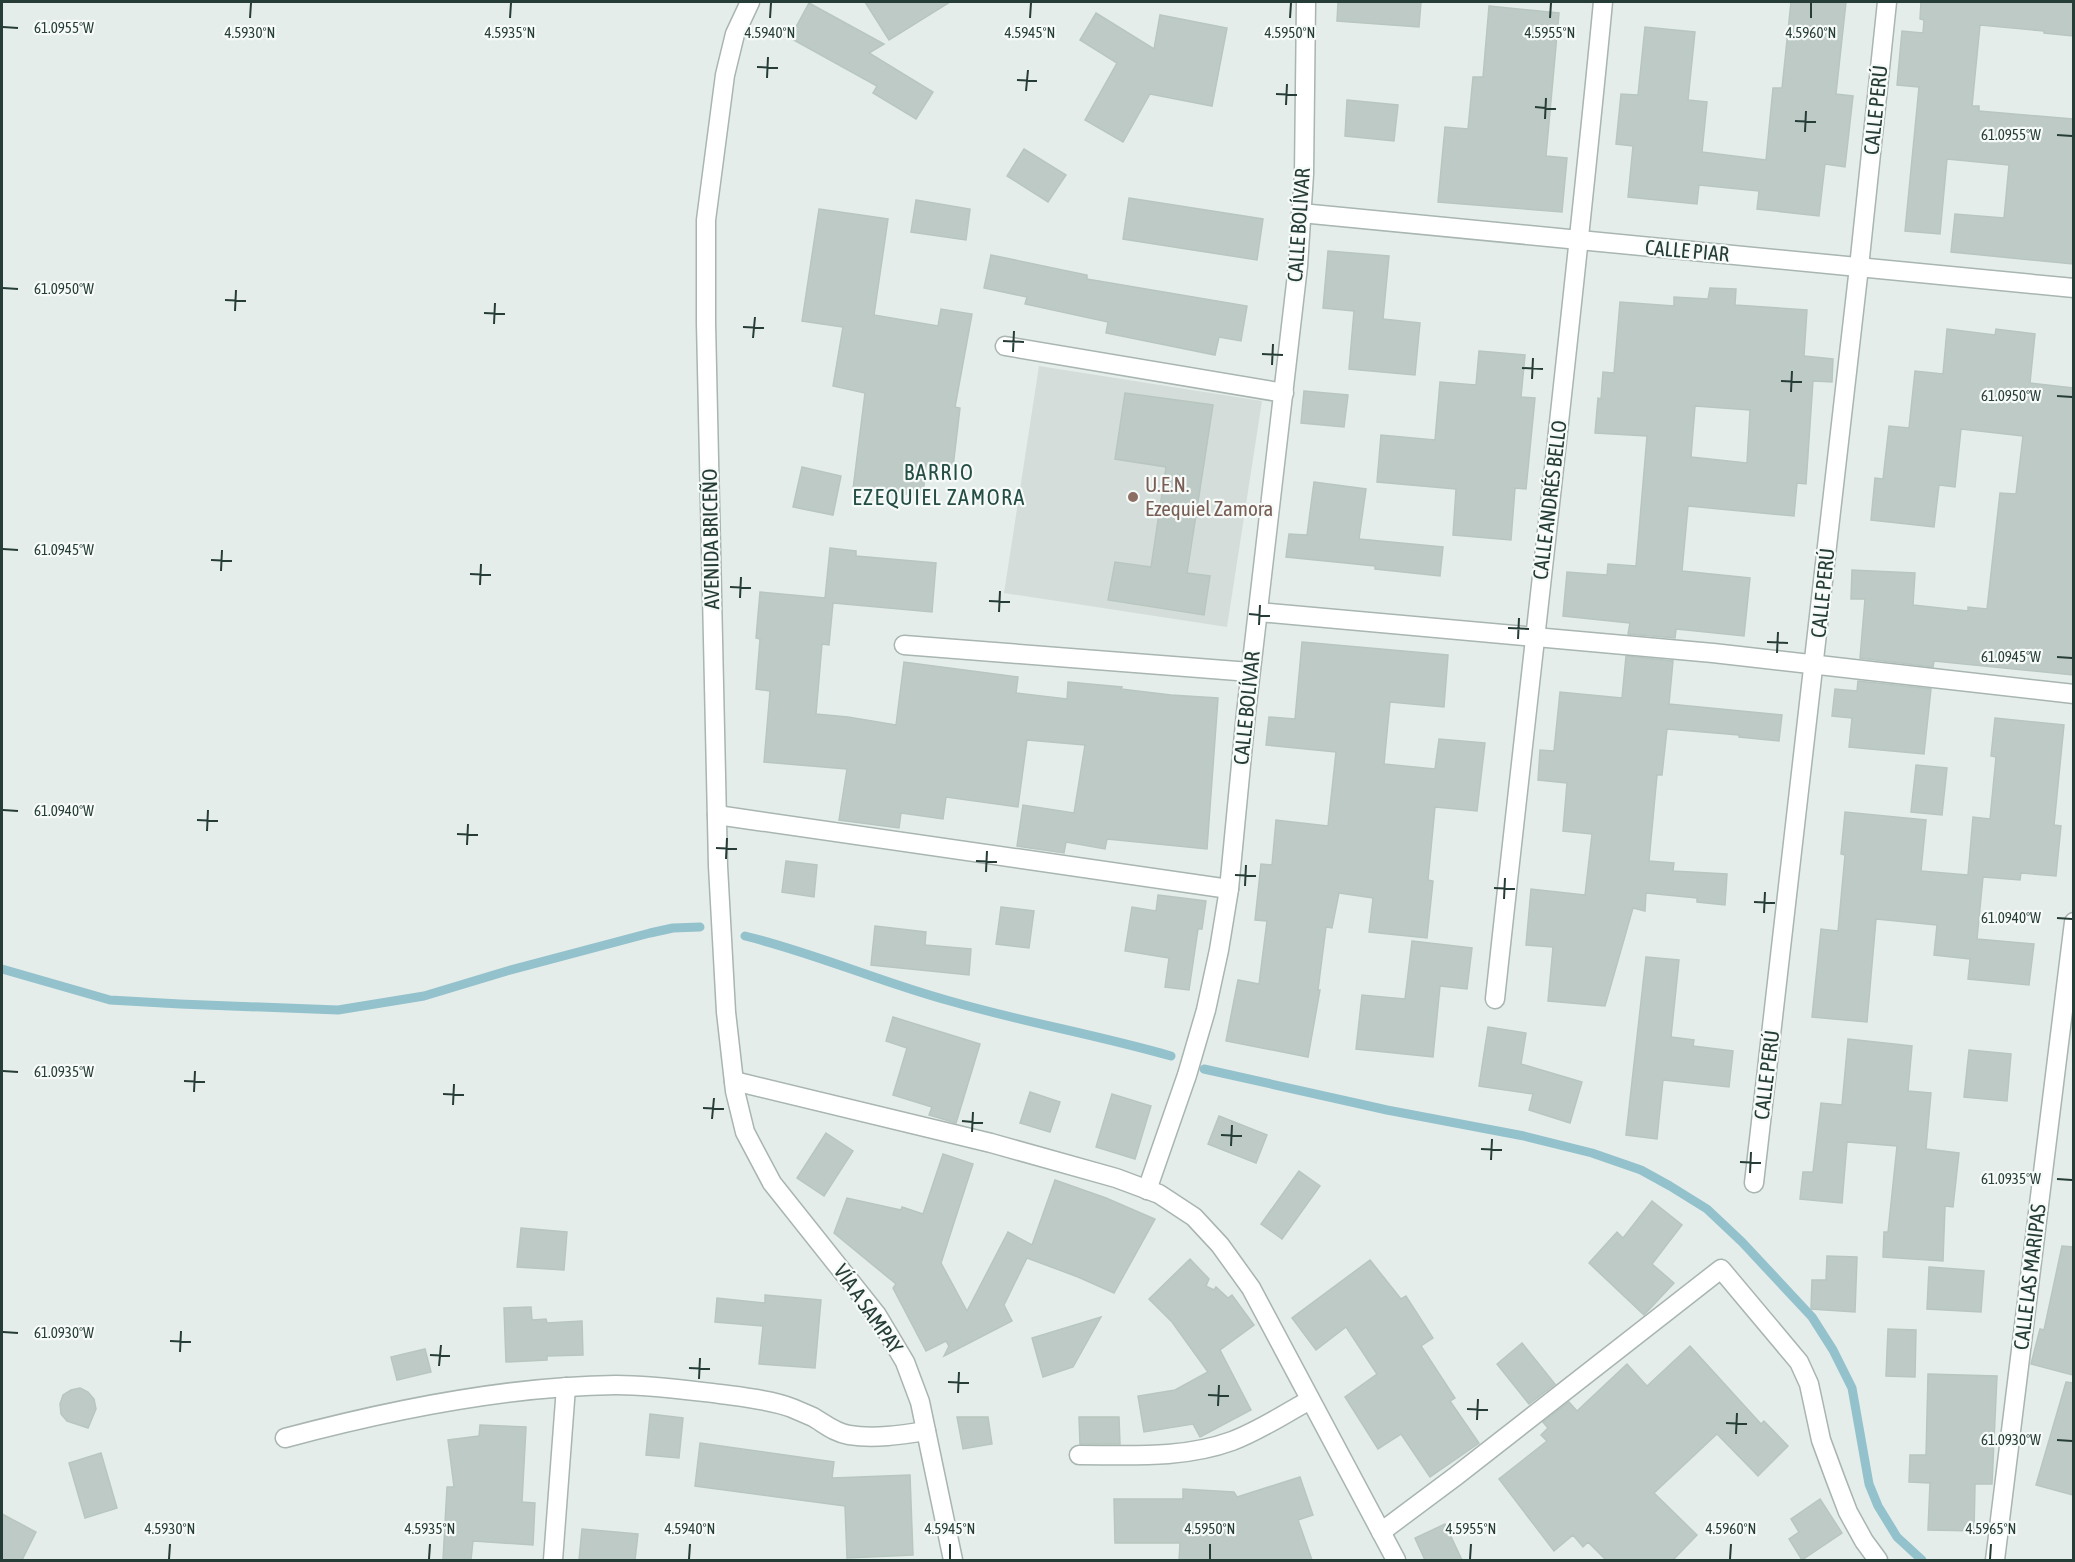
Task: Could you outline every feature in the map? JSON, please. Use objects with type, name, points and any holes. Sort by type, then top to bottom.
[{"type":"street","name":"AVENIDA BRICEÑO","points":[[734,1081],[726,1012],[717,815],[706,323],[706,220],[724,75],[735,34],[750,2]]},
{"type":"street","name":"CALLE BOLÍVAR","points":[[1147,1190],[1187,1075],[1206,1011],[1229,888],[1250,672],[1298,266],[1302,213],[1306,2]]},
{"type":"street","name":"CALLE ANDRÉS BELLO","points":[[1496,999],[1534,637],[1580,240],[1603,2]]},
{"type":"street","name":"CALLE PERÚ","points":[[1754,1183],[1815,665],[1887,2]]},
{"type":"street","name":"CALLE PIAR","points":[[1302,213],[2073,288]]},
{"type":"street","points":[[1005,346],[1284,393]]},
{"type":"street","points":[[1258,612],[1815,665],[2073,694]]},
{"type":"street","points":[[904,645],[1250,672]]},
{"type":"street","points":[[717,815],[1229,888]]},
{"type":"street","name":"CALLE LAS MARIPAS","points":[[1995,1560],[2073,922]]},
{"type":"street","points":[[734,1081],[991,1143],[1116,1178],[1147,1190],[1194,1217],[1220,1245],[1251,1288],[1396,1560]]},
{"type":"street","name":"VÍA A SAMPAY","points":[[734,1081],[745,1132],[772,1183],[877,1315],[905,1362],[920,1402],[953,1560]]},
{"type":"street","points":[[1381,1532],[1721,1269],[1799,1362],[1809,1384],[1821,1440],[1838,1487],[1848,1512],[1864,1541],[1878,1560]]},
{"type":"street","points":[[285,1438],[357,1419],[473,1399],[566,1387],[617,1385],[734,1396],[788,1407],[847,1435],[900,1435],[926,1431]]},
{"type":"street","points":[[554,1560],[566,1387]]},
{"type":"street","points":[[1079,1455],[1156,1455],[1187,1453],[1209,1448],[1232,1441],[1310,1400]]},
{"type":"shaded area","name":"U.E.N. Ezequiel Zamora","points":[[1039,366],[1262,401],[1227,627],[1004,593]]},
{"type":"building","points":[[865,2],[950,2],[889,40]]},
{"type":"building","points":[[1338,2],[1421,2],[1419,27],[1337,21]]},
{"type":"building","points":[[1791,2],[1846,2],[1836,94],[1853,96],[1845,167],[1825,164],[1819,216],[1757,209],[1759,191],[1699,185],[1697,204],[1628,197],[1633,146],[1616,144],[1621,94],[1638,95],[1645,27],[1695,32],[1688,100],[1707,102],[1702,152],[1766,160],[1773,88],[1782,88]]},
{"type":"building","points":[[1921,2],[2073,2],[2073,36],[1980,25],[1972,106],[1979,106],[1979,111],[2073,119],[2073,264],[1951,252],[1955,214],[2004,218],[2009,165],[1947,159],[1940,234],[1905,231],[1919,87],[1897,85],[1902,31],[1923,33],[1924,20],[1920,19]]},
{"type":"building","points":[[809,3],[884,44],[869,53],[933,92],[916,119],[873,93],[877,86],[790,38]]},
{"type":"building","points":[[1489,6],[1559,13],[1546,156],[1567,158],[1562,212],[1438,202],[1445,127],[1468,129],[1473,77],[1483,77]]},
{"type":"building","points":[[1096,13],[1154,49],[1160,15],[1227,28],[1212,106],[1150,94],[1123,142],[1085,120],[1117,63],[1080,40]]},
{"type":"building","points":[[1347,100],[1398,105],[1394,141],[1345,136]]},
{"type":"building","points":[[1024,149],[1066,175],[1048,202],[1007,176]]},
{"type":"building","points":[[1129,198],[1263,219],[1257,260],[1123,239]]},
{"type":"building","points":[[916,200],[970,209],[966,240],[911,232]]},
{"type":"building","points":[[819,209],[888,219],[874,315],[938,326],[941,309],[972,314],[955,407],[960,408],[953,467],[926,464],[923,496],[853,489],[865,393],[833,386],[843,327],[802,321]]},
{"type":"building","points":[[1328,251],[1389,256],[1383,319],[1420,323],[1415,375],[1349,369],[1354,311],[1323,308]]},
{"type":"building","points":[[991,255],[1087,275],[1087,279],[1247,306],[1241,341],[1219,337],[1215,355],[1106,333],[1108,322],[1025,304],[1027,297],[984,288]]},
{"type":"building","points":[[1710,288],[1736,289],[1735,305],[1807,310],[1804,356],[1833,359],[1832,382],[1813,381],[1806,484],[1797,483],[1794,516],[1688,506],[1682,571],[1750,578],[1744,636],[1676,629],[1675,638],[1628,634],[1630,623],[1563,616],[1567,572],[1607,575],[1608,564],[1636,566],[1647,436],[1595,433],[1603,372],[1614,373],[1620,302],[1674,306],[1674,297],[1708,299]],"holes":[[[1695,406],[1750,410],[1747,463],[1691,457]]]},
{"type":"building","points":[[1947,329],[1995,335],[1996,329],[2035,334],[2030,383],[2073,388],[2073,675],[1934,661],[1933,667],[1860,658],[1865,599],[1851,599],[1852,570],[1915,573],[1913,605],[1968,611],[1968,607],[1987,609],[2000,493],[2016,494],[2023,436],[1961,429],[1955,487],[1939,485],[1934,527],[1871,520],[1875,478],[1883,479],[1889,426],[1909,428],[1915,371],[1943,374]]},
{"type":"building","points":[[1479,351],[1525,355],[1521,397],[1535,398],[1526,489],[1515,488],[1511,540],[1453,535],[1456,489],[1377,482],[1381,435],[1435,440],[1440,382],[1476,385]]},
{"type":"building","points":[[1304,391],[1348,395],[1344,427],[1301,423]]},
{"type":"building","points":[[1125,393],[1213,405],[1187,573],[1210,576],[1204,615],[1108,600],[1115,562],[1151,567],[1166,467],[1115,459]]},
{"type":"building","points":[[802,467],[841,476],[833,515],[793,507]]},
{"type":"building","points":[[1314,482],[1366,489],[1359,539],[1443,547],[1440,576],[1375,569],[1375,566],[1286,557],[1289,534],[1307,535]]},
{"type":"building","points":[[830,548],[856,551],[856,556],[936,563],[932,612],[833,603],[829,645],[822,644],[816,714],[896,725],[904,662],[1018,677],[1016,693],[1067,699],[1068,682],[1122,687],[1121,689],[1171,695],[1218,698],[1207,849],[1107,839],[1105,849],[1066,842],[1064,853],[1017,846],[1023,805],[1074,813],[1085,745],[1027,740],[1018,807],[946,797],[943,819],[901,813],[899,828],[839,820],[847,769],[764,762],[770,691],[756,689],[760,639],[756,638],[760,592],[825,598]]},
{"type":"building","points":[[1302,642],[1448,655],[1444,707],[1390,702],[1384,764],[1435,769],[1439,739],[1485,743],[1477,811],[1435,807],[1428,880],[1433,881],[1427,938],[1369,932],[1373,898],[1339,893],[1332,928],[1326,927],[1318,990],[1320,990],[1308,1057],[1226,1041],[1238,980],[1259,984],[1267,921],[1255,920],[1261,864],[1272,865],[1276,820],[1328,826],[1336,752],[1266,745],[1269,717],[1295,719]]},
{"type":"building","points":[[1626,656],[1673,661],[1669,704],[1782,715],[1779,741],[1667,729],[1662,775],[1657,775],[1649,861],[1674,863],[1673,871],[1727,874],[1725,905],[1697,902],[1697,898],[1646,893],[1645,911],[1633,908],[1605,1006],[1548,1001],[1553,947],[1526,945],[1531,889],[1585,895],[1592,834],[1563,831],[1567,783],[1538,780],[1540,750],[1554,751],[1560,692],[1622,698]]},
{"type":"building","points":[[1858,681],[1931,689],[1924,754],[1849,747],[1852,718],[1832,716],[1835,689],[1857,691]]},
{"type":"building","points":[[1995,718],[2064,725],[2054,825],[2061,826],[2056,876],[2021,873],[2020,880],[1983,877],[1977,939],[2034,944],[2029,985],[1968,979],[1970,959],[1934,955],[1937,925],[1876,919],[1867,1022],[1812,1017],[1821,929],[1838,931],[1845,855],[1841,854],[1845,812],[1926,820],[1921,871],[1968,875],[1973,817],[1990,819],[1996,757],[1991,756]]},
{"type":"building","points":[[1916,765],[1947,768],[1942,815],[1911,812]]},
{"type":"building","points":[[786,861],[817,865],[814,897],[782,892]]},
{"type":"building","points":[[1158,895],[1206,901],[1202,929],[1198,929],[1189,990],[1165,987],[1169,958],[1125,951],[1132,907],[1156,911]]},
{"type":"building","points":[[1001,907],[1034,911],[1029,948],[996,944]]},
{"type":"building","points":[[875,926],[926,932],[925,945],[971,949],[969,975],[871,965]]},
{"type":"building","points":[[1412,941],[1472,948],[1467,989],[1440,986],[1433,1057],[1356,1049],[1362,995],[1405,999]]},
{"type":"building","points":[[1646,957],[1679,960],[1671,1037],[1694,1040],[1693,1046],[1733,1051],[1729,1087],[1663,1080],[1657,1139],[1626,1135]]},
{"type":"building","points":[[893,1017],[980,1044],[956,1123],[929,1115],[932,1107],[893,1095],[907,1048],[886,1041]]},
{"type":"building","points":[[1488,1027],[1526,1033],[1521,1064],[1582,1082],[1570,1123],[1529,1110],[1533,1094],[1479,1086]]},
{"type":"building","points":[[1848,1039],[1912,1046],[1908,1091],[1931,1093],[1926,1149],[1959,1153],[1953,1207],[1945,1206],[1943,1261],[1883,1257],[1884,1232],[1888,1232],[1897,1146],[1847,1142],[1842,1203],[1800,1199],[1803,1172],[1813,1172],[1821,1103],[1842,1105]]},
{"type":"building","points":[[1969,1050],[2011,1054],[2007,1101],[1964,1097]]},
{"type":"building","points":[[1030,1092],[1060,1102],[1050,1132],[1020,1123]]},
{"type":"building","points":[[1112,1094],[1151,1106],[1135,1159],[1096,1147]]},
{"type":"building","points":[[1219,1116],[1267,1135],[1256,1163],[1208,1144]]},
{"type":"building","points":[[826,1133],[853,1151],[824,1196],[797,1178]]},
{"type":"building","points":[[943,1154],[973,1164],[941,1263],[967,1311],[1008,1232],[1032,1245],[1055,1180],[1155,1219],[1114,1293],[1027,1258],[1004,1305],[1012,1321],[944,1356],[949,1346],[946,1341],[926,1351],[893,1288],[896,1284],[834,1233],[847,1198],[901,1210],[902,1207],[923,1214]]},
{"type":"building","points":[[1299,1171],[1320,1186],[1282,1239],[1261,1224]]},
{"type":"building","points":[[1652,1201],[1682,1225],[1652,1264],[1674,1283],[1644,1315],[1589,1263],[1617,1232],[1623,1238]]},
{"type":"building","points":[[521,1228],[567,1232],[564,1270],[517,1267]]},
{"type":"building","points":[[2062,1246],[2073,1247],[2073,1375],[2031,1364],[2040,1329],[2044,1330]]},
{"type":"building","points":[[1827,1256],[1857,1257],[1855,1312],[1811,1309],[1812,1280],[1826,1280]]},
{"type":"building","points":[[1190,1259],[1209,1279],[1206,1286],[1214,1290],[1216,1287],[1228,1298],[1232,1295],[1254,1325],[1220,1350],[1251,1410],[1200,1437],[1193,1424],[1144,1432],[1138,1396],[1175,1390],[1208,1372],[1172,1322],[1149,1299]]},
{"type":"building","points":[[1370,1260],[1401,1299],[1406,1296],[1433,1338],[1421,1346],[1455,1398],[1450,1401],[1479,1443],[1430,1477],[1401,1434],[1378,1449],[1345,1397],[1377,1374],[1346,1327],[1316,1350],[1292,1318]]},
{"type":"building","points":[[1929,1267],[1984,1271],[1981,1312],[1927,1309]]},
{"type":"building","points":[[765,1295],[821,1300],[815,1368],[759,1364],[763,1326],[715,1322],[717,1298],[765,1303]]},
{"type":"building","points":[[531,1307],[532,1320],[546,1319],[547,1323],[582,1321],[583,1355],[547,1356],[547,1360],[506,1362],[504,1308]]},
{"type":"building","points":[[1101,1317],[1073,1367],[1043,1377],[1032,1338]]},
{"type":"building","points":[[1888,1329],[1916,1330],[1915,1377],[1886,1376]]},
{"type":"building","points":[[1522,1343],[1555,1384],[1529,1404],[1497,1364]]},
{"type":"building","points":[[1690,1346],[1761,1424],[1764,1421],[1788,1446],[1758,1476],[1717,1434],[1654,1493],[1697,1535],[1673,1560],[1606,1560],[1588,1542],[1583,1547],[1573,1535],[1554,1551],[1499,1479],[1547,1441],[1541,1435],[1548,1428],[1543,1422],[1569,1402],[1577,1411],[1627,1364],[1647,1386]]},
{"type":"building","points":[[425,1349],[431,1372],[397,1380],[391,1357]]},
{"type":"building","points":[[1928,1374],[1997,1376],[1992,1484],[1975,1484],[1974,1531],[1928,1530],[1930,1483],[1909,1482],[1910,1455],[1926,1455]]},
{"type":"building","points":[[2066,1382],[2073,1383],[2073,1495],[2036,1485]]},
{"type":"building","points":[[80,1388],[94,1399],[96,1409],[88,1428],[67,1421],[61,1414],[60,1404],[63,1395]]},
{"type":"building","points":[[650,1414],[683,1418],[679,1458],[646,1455]]},
{"type":"building","points":[[957,1417],[988,1417],[992,1444],[963,1449]]},
{"type":"building","points":[[1079,1417],[1119,1417],[1120,1444],[1080,1444]]},
{"type":"building","points":[[480,1425],[526,1427],[522,1502],[535,1503],[533,1545],[473,1541],[471,1560],[443,1560],[447,1487],[454,1487],[448,1440],[479,1436]]},
{"type":"building","points":[[700,1443],[834,1462],[832,1478],[910,1475],[913,1555],[847,1558],[845,1506],[695,1486]]},
{"type":"building","points":[[101,1453],[117,1508],[85,1518],[69,1463]]},
{"type":"building","points":[[1300,1477],[1313,1515],[1298,1520],[1312,1560],[1179,1560],[1180,1543],[1115,1543],[1114,1499],[1183,1499],[1183,1489],[1234,1492],[1237,1497]]},
{"type":"building","points":[[1820,1499],[1842,1533],[1802,1560],[1789,1539],[1799,1532],[1791,1519]]},
{"type":"building","points":[[2,1514],[36,1532],[22,1560],[2,1560]]},
{"type":"building","points":[[1445,1524],[1462,1560],[1425,1560],[1415,1538]]},
{"type":"building","points":[[582,1529],[638,1534],[635,1560],[579,1560]]},
{"type":"waterway","points":[[2,969],[110,1000],[338,1010],[424,996],[650,933],[673,928],[700,927]]},
{"type":"waterway","points":[[745,936],[950,1001],[1171,1056]]},
{"type":"waterway","points":[[1204,1069],[1387,1110],[1524,1136],[1592,1153],[1641,1170],[1707,1209],[1742,1242],[1812,1317],[1833,1350],[1852,1388],[1869,1484],[1878,1506],[1897,1537],[1922,1560]]},
{"type":"place","name":"U.E.N. Ezequiel Zamora","points":[[1133,497]]},
{"type":"district","name":"BARRIO EZEQUIEL ZAMORA","points":[[939,485]]}]
